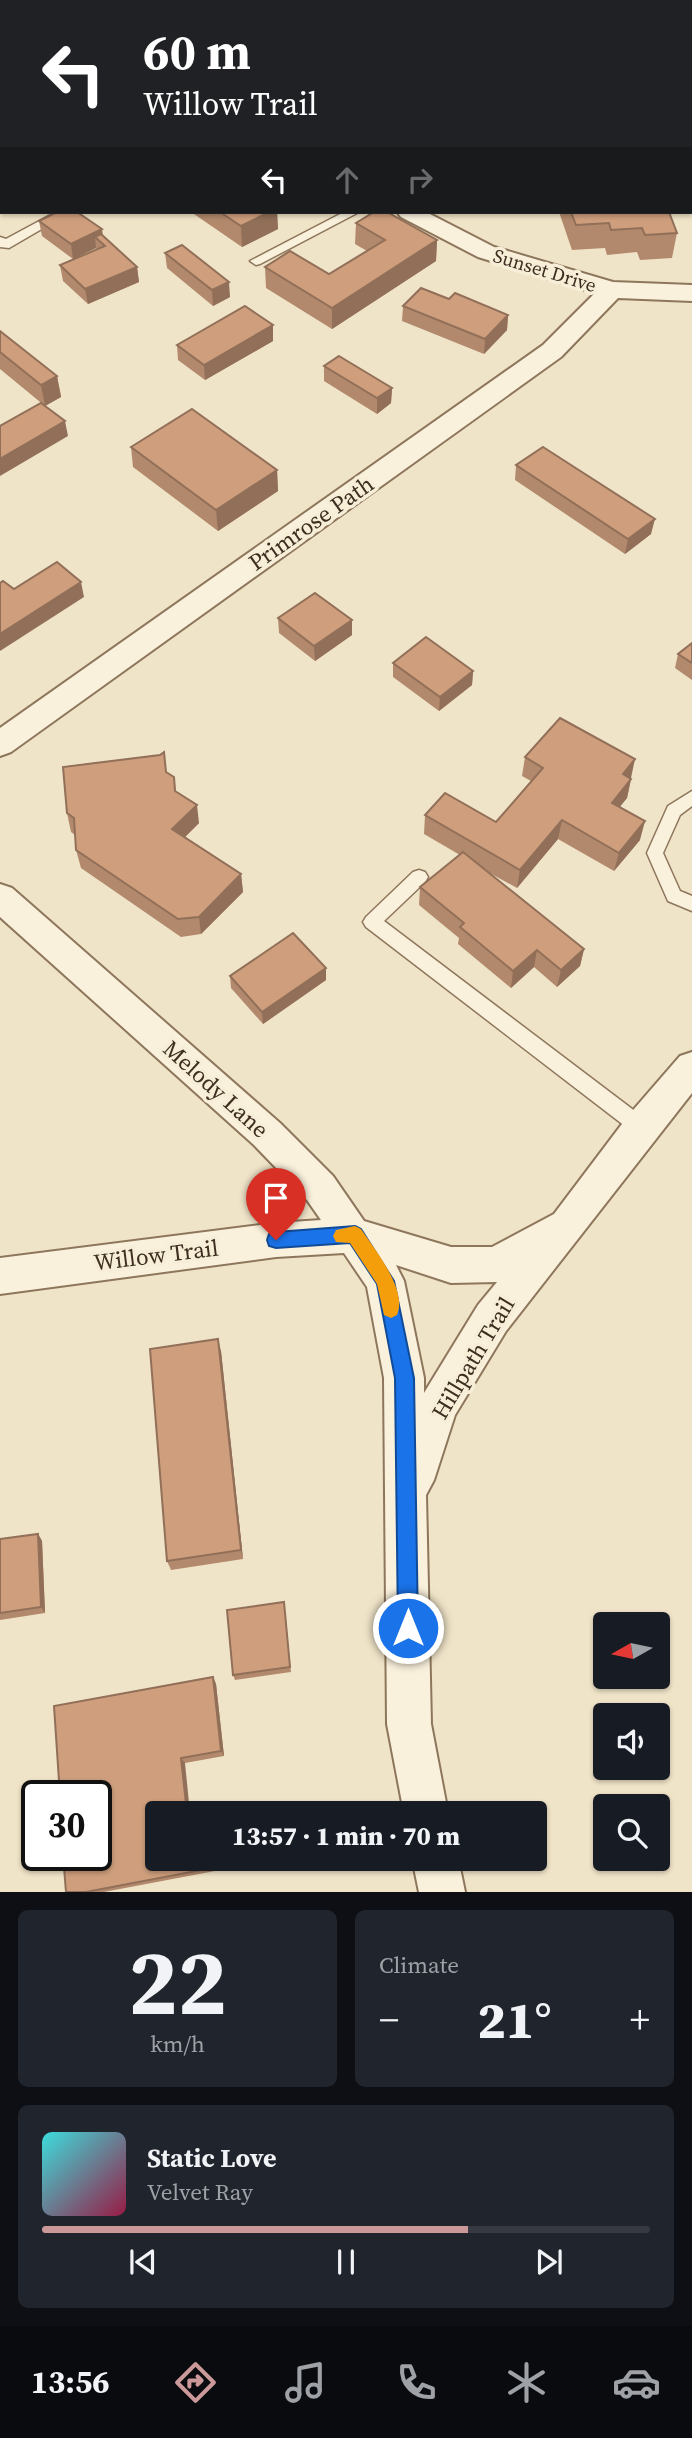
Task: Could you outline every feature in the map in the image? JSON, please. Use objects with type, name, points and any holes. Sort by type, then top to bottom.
[{"type":"street","name":"Sunset Drive","points":[[413,214],[486,252],[612,290],[692,293]]},
{"type":"street","name":"Primrose Path","points":[[0,744],[552,351],[612,290]]},
{"type":"street","name":"Melody Lane","points":[[0,897],[267,1134],[320,1188],[385,1281],[402,1366],[409,1724],[424,1801]]},
{"type":"street","name":"Hillpath Trail","points":[[406,1505],[438,1406],[492,1318],[567,1226],[641,1127],[692,1067]]},
{"type":"street","name":"Hillpath Trail","points":[[355,1235],[451,1265],[496,1265],[567,1226]]},
{"type":"street","name":"Willow Trail","points":[[0,1276],[276,1240],[355,1235]]},
{"type":"street","points":[[438,1871],[442,1892]]},
{"type":"lane","points":[[0,241],[5,245],[61,214]]},
{"type":"lane","points":[[256,261],[349,214]]},
{"type":"lane","points":[[692,797],[674,811],[655,853],[674,896],[692,904]]},
{"type":"lane","points":[[419,877],[372,922],[641,1127]]},
{"type":"building","points":[[53,214],[80,214],[102,229],[71,244],[39,221]]},
{"type":"building","points":[[223,214],[265,214],[241,226]]},
{"type":"building","points":[[371,214],[391,214],[437,240],[332,308],[265,267],[290,251],[329,274],[385,240],[356,223]]},
{"type":"building","points":[[572,214],[670,214],[677,233],[645,235],[642,228],[611,230],[609,223],[576,225]]},
{"type":"building","points":[[101,234],[137,267],[85,289],[60,265],[105,246],[95,237]]},
{"type":"building","points":[[182,245],[229,282],[212,290],[165,253]]},
{"type":"building","points":[[421,288],[449,299],[455,293],[508,315],[485,339],[403,306]]},
{"type":"building","points":[[245,306],[273,325],[204,365],[177,345]]},
{"type":"building","points":[[0,331],[57,376],[41,385],[0,352]]},
{"type":"building","points":[[339,356],[392,388],[377,398],[324,366]]},
{"type":"building","points":[[41,403],[65,421],[0,459],[0,426]]},
{"type":"building","points":[[192,409],[277,470],[216,510],[131,447]]},
{"type":"building","points":[[543,447],[655,519],[628,539],[516,465]]},
{"type":"building","points":[[57,562],[81,582],[0,634],[0,583],[3,581],[14,589]]},
{"type":"building","points":[[315,593],[352,620],[314,646],[278,618]]},
{"type":"building","points":[[426,637],[473,671],[440,697],[393,663]]},
{"type":"building","points":[[692,643],[692,663],[678,654]]},
{"type":"building","points":[[560,718],[635,759],[623,774],[631,779],[612,803],[645,821],[619,853],[562,820],[520,870],[425,815],[445,793],[496,822],[543,768],[525,757]]},
{"type":"building","points":[[164,752],[166,772],[174,777],[175,791],[197,805],[172,829],[241,874],[199,917],[178,919],[76,850],[74,818],[67,813],[63,767],[160,755]]},
{"type":"building","points":[[463,852],[584,949],[561,970],[537,950],[513,971],[460,927],[464,923],[420,887]]},
{"type":"building","points":[[293,933],[326,968],[262,1012],[230,976]]},
{"type":"building","points":[[218,1339],[241,1550],[167,1561],[150,1349]]},
{"type":"building","points":[[38,1534],[41,1607],[0,1613],[0,1539]]},
{"type":"building","points":[[284,1602],[290,1667],[233,1675],[227,1610]]},
{"type":"building","points":[[213,1677],[221,1751],[181,1758],[186,1801],[145,1801],[145,1871],[196,1871],[86,1892],[66,1892],[64,1871],[112,1871],[112,1780],[59,1780],[54,1706]]},
{"type":"slow traffic","points":[[342,1236],[355,1235],[385,1281],[391,1309]]},
{"type":"route","points":[[276,1240],[355,1235],[385,1281],[404,1378],[408,1628]]}]
